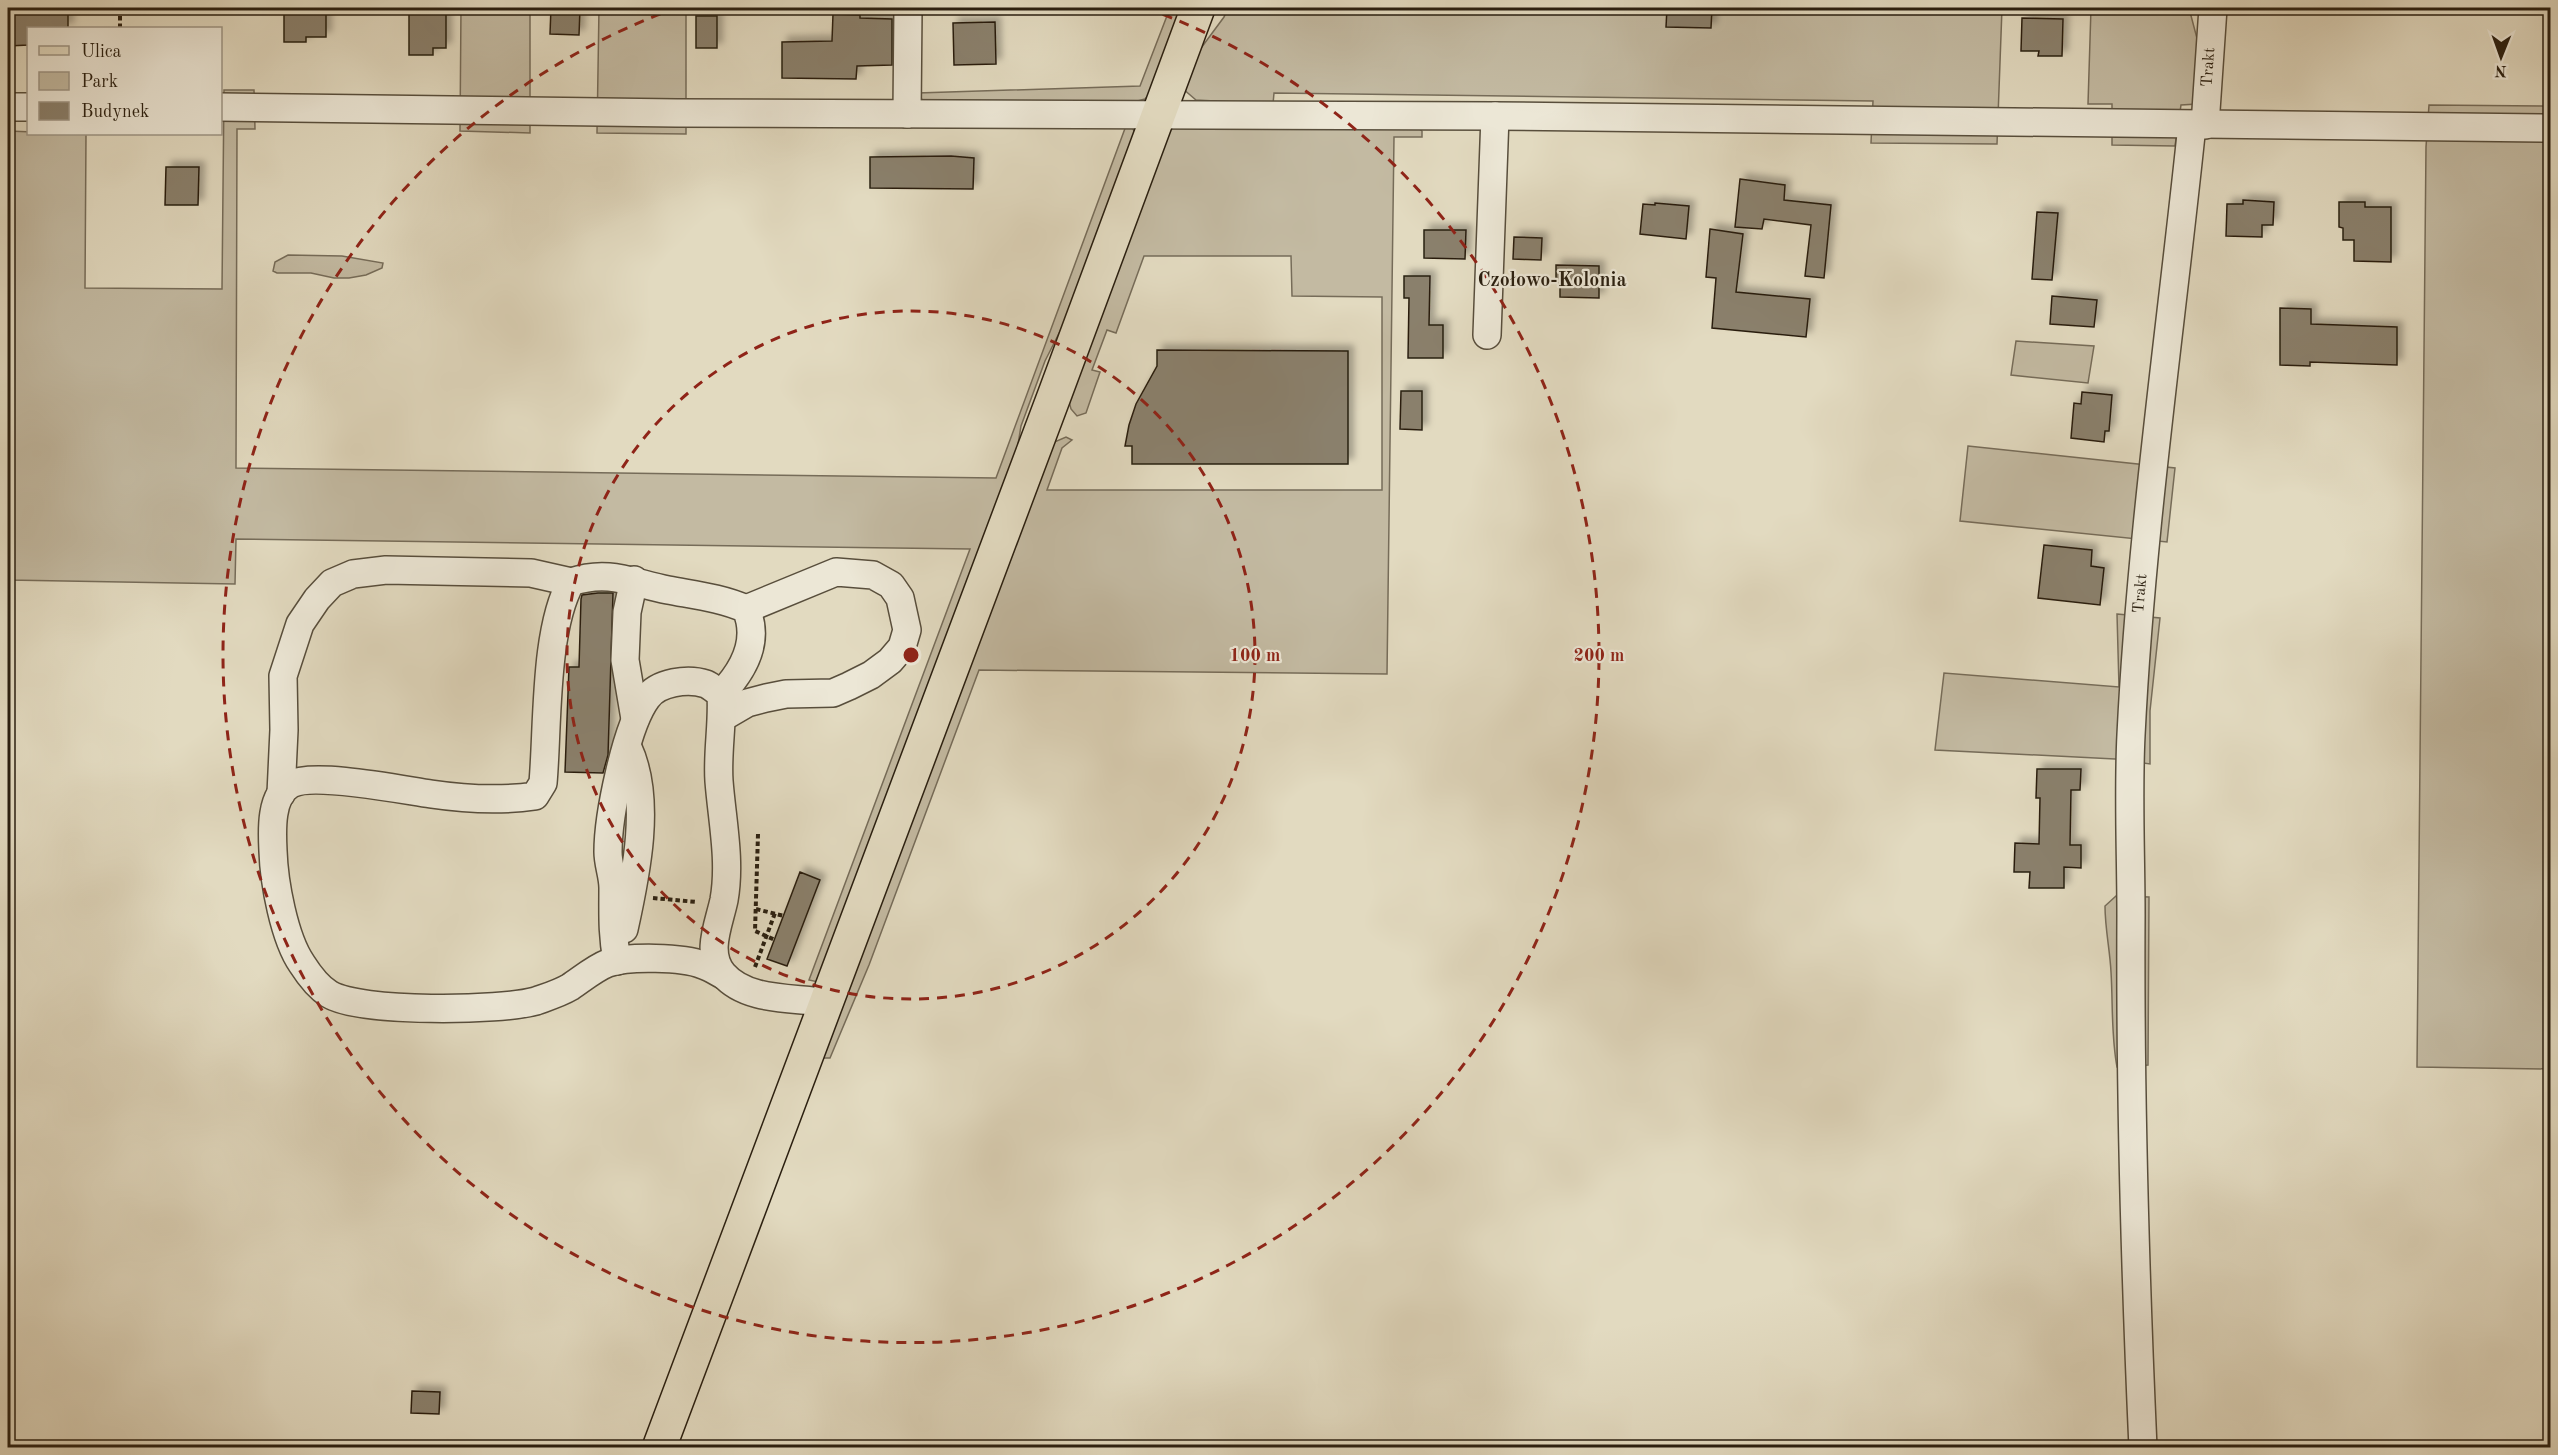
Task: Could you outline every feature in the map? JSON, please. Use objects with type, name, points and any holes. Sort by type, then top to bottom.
[{"type":"main road","points":[[659,1448],[1198,8]]},
{"type":"street","points":[[907,114],[908,8]]},
{"type":"street","name":"Trakt","points":[[2143,1448],[2130,1066],[2132,725],[2149,495],[2213,8]]},
{"type":"street","points":[[8,107],[27,107]]},
{"type":"street","points":[[222,107],[907,114],[1495,116],[2550,128]]},
{"type":"street","points":[[1487,335],[1495,116]]},
{"type":"street","points":[[734,982],[713,957],[724,897],[724,813],[719,780],[722,705],[744,663],[752,642],[752,623],[746,609],[734,603],[664,589],[634,580],[587,577],[572,582],[531,573],[386,570],[353,574],[332,583],[317,599],[300,624],[283,676],[284,730],[281,794],[274,811],[273,844],[273,867],[298,959],[312,978],[330,995],[361,1004],[470,1008],[508,1005],[535,1001],[567,988],[607,963],[682,960],[702,964],[734,982],[764,996],[827,1003]]},
{"type":"street","points":[[722,705],[747,703],[786,694],[833,693],[871,675],[890,662],[902,647],[907,630],[900,598],[891,585],[873,575],[836,572],[746,609]]},
{"type":"street","points":[[634,580],[627,612],[625,660],[635,719]]},
{"type":"street","points":[[281,794],[291,784],[308,780],[384,785],[432,794],[474,798],[505,800],[535,796],[543,783],[554,633],[562,597],[572,582]]},
{"type":"street","points":[[617,961],[612,927],[613,886],[608,854],[611,810],[635,719],[648,696],[667,684],[690,682],[707,684],[722,705]]},
{"type":"street","points":[[617,961],[631,895],[639,819],[640,788],[636,764],[628,747]]},
{"type":"path","points":[[120,8],[120,27]]},
{"type":"path","points":[[758,834],[755,931],[775,940]]},
{"type":"path","points":[[631,895],[697,902]]},
{"type":"path","points":[[754,908],[784,916]]},
{"type":"path","points":[[734,982],[766,936],[775,913]]},
{"type":"green space","points":[[461,8],[530,8],[530,133],[460,131]]},
{"type":"green space","points":[[599,8],[686,8],[686,134],[597,133]]},
{"type":"green space","points":[[1170,8],[1186,8],[1156,87],[1145,99],[1130,103],[924,103],[918,93],[1140,86]]},
{"type":"green space","points":[[1228,8],[2002,8],[1997,144],[1871,143],[1873,101],[1274,93],[1273,104],[1196,100],[1182,88],[1187,67],[1224,17]]},
{"type":"green space","points":[[2091,8],[2189,8],[2214,103],[2181,105],[2175,146],[2112,145],[2112,104],[2088,104]]},
{"type":"green space","points":[[224,90],[254,90],[255,129],[237,129],[236,468],[996,478],[1127,123],[1137,137],[1083,286],[1045,361],[1021,426],[1014,469],[818,982],[809,980],[970,549],[236,539],[235,584],[8,580],[8,131],[27,132],[27,135],[86,135],[85,288],[222,289]]},
{"type":"green space","points":[[2429,105],[2550,106],[2550,1069],[2417,1067],[2426,147]]},
{"type":"green space","points":[[1414,125],[1422,131],[1422,137],[1394,137],[1387,674],[979,670],[869,965],[830,1058],[817,1058],[1052,443],[1066,437],[1072,440],[1062,448],[1047,490],[1382,490],[1382,297],[1292,296],[1291,256],[1144,256],[1116,333],[1107,330],[1092,370],[1100,372],[1086,413],[1077,416],[1071,409],[1068,398],[1170,127]]},
{"type":"green space","points":[[288,255],[342,256],[383,263],[382,268],[366,275],[349,278],[273,271],[275,262]]},
{"type":"green space","points":[[2016,341],[2094,346],[2088,383],[2011,375]]},
{"type":"green space","points":[[1968,446],[2175,468],[2167,542],[1960,521]]},
{"type":"green space","points":[[2117,614],[2160,618],[2150,711],[2150,764],[2115,759],[1935,750],[1944,673],[2119,687]]},
{"type":"green space","points":[[2116,896],[2149,897],[2148,1065],[2117,1067],[2105,906]]},
{"type":"building","points":[[8,8],[68,8],[68,27],[27,27],[27,45],[8,46]]},
{"type":"building","points":[[284,8],[326,8],[326,37],[306,37],[306,42],[284,42]]},
{"type":"building","points":[[551,8],[580,8],[579,35],[550,34]]},
{"type":"building","points":[[1667,8],[1712,8],[1711,28],[1666,27]]},
{"type":"building","points":[[409,9],[446,9],[446,48],[433,48],[433,55],[409,55]]},
{"type":"building","points":[[833,14],[892,19],[892,65],[857,66],[856,79],[782,78],[782,42],[832,41]]},
{"type":"building","points":[[696,16],[717,16],[717,48],[696,48]]},
{"type":"building","points":[[2022,18],[2063,19],[2062,56],[2038,56],[2039,51],[2021,51]]},
{"type":"building","points":[[995,22],[996,64],[954,65],[953,23]]},
{"type":"building","points":[[870,157],[974,158],[973,189],[870,188]]},
{"type":"building","points":[[166,167],[199,167],[198,205],[165,205]]},
{"type":"building","points":[[1740,179],[1785,185],[1784,200],[1831,205],[1824,278],[1805,276],[1811,225],[1764,219],[1762,229],[1735,227]]},
{"type":"building","points":[[2243,200],[2274,202],[2273,225],[2262,225],[2262,237],[2226,236],[2227,204],[2243,204]]},
{"type":"building","points":[[2339,202],[2365,202],[2365,207],[2391,207],[2391,262],[2354,261],[2354,240],[2343,240],[2343,228],[2339,227]]},
{"type":"building","points":[[1655,203],[1689,206],[1686,239],[1640,234],[1643,204],[1655,205]]},
{"type":"building","points":[[2037,212],[2058,213],[2052,280],[2032,279]]},
{"type":"building","points":[[1710,229],[1743,234],[1736,292],[1810,299],[1806,337],[1712,328],[1716,278],[1706,277]]},
{"type":"building","points":[[1424,230],[1466,230],[1465,259],[1424,258]]},
{"type":"building","points":[[1514,237],[1542,238],[1541,260],[1513,259]]},
{"type":"building","points":[[1556,265],[1599,266],[1599,298],[1560,297],[1560,284],[1556,281]]},
{"type":"building","points":[[1404,276],[1430,276],[1429,325],[1443,325],[1443,358],[1408,358],[1409,298],[1404,298]]},
{"type":"building","points":[[2052,296],[2097,300],[2094,327],[2050,324]]},
{"type":"building","points":[[2280,308],[2311,309],[2311,324],[2397,327],[2397,365],[2310,362],[2310,366],[2280,365]]},
{"type":"building","points":[[1157,350],[1348,351],[1348,464],[1132,464],[1132,446],[1125,446],[1129,425],[1136,404],[1157,366]]},
{"type":"building","points":[[1401,391],[1422,391],[1422,430],[1400,429]]},
{"type":"building","points":[[2082,392],[2112,395],[2109,431],[2105,431],[2104,442],[2071,438],[2074,403],[2081,404]]},
{"type":"building","points":[[2044,545],[2092,550],[2091,566],[2104,568],[2100,605],[2038,598]]},
{"type":"building","points":[[613,593],[608,755],[603,773],[565,772],[569,667],[579,667],[581,599],[582,595]]},
{"type":"building","points":[[2037,769],[2081,769],[2080,790],[2071,790],[2070,845],[2081,845],[2081,868],[2064,867],[2064,888],[2029,888],[2030,872],[2014,872],[2015,843],[2039,844],[2040,798],[2036,798]]},
{"type":"building","points":[[800,872],[820,880],[787,966],[767,959]]},
{"type":"building","points":[[412,1391],[440,1392],[439,1414],[411,1413]]},
{"type":"district","name":"Czołowo-Kolonia","points":[[1552,281]]}]
